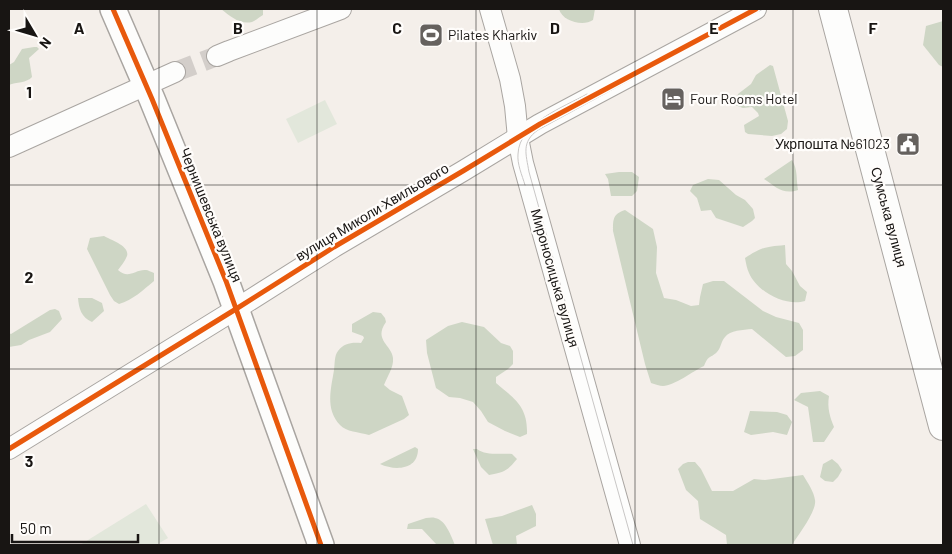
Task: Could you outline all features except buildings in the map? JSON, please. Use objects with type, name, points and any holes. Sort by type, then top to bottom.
[{"type":"main road","name":"Сумська вулиця","points":[[833,9],[943,426]]},
{"type":"street","name":"Чернишевська вулиця","points":[[113,9],[146,85],[236,309],[321,545]]},
{"type":"street","points":[[217,56],[341,9]]},
{"type":"street","name":"Мироносицька вулиця","points":[[490,9],[510,79],[523,163],[630,545]]},
{"type":"street","name":"вулиця Миколи Хвильового","points":[[9,449],[334,247],[540,124],[756,9]]},
{"type":"street","points":[[9,147],[175,72]]},
{"type":"shaded area","points":[[325,100],[337,124],[298,143],[286,119]]},
{"type":"shaded area","points":[[146,504],[168,538],[156,545],[80,545]]},
{"type":"green space","points":[[221,9],[263,9],[263,15],[248,23],[235,19]]},
{"type":"green space","points":[[559,9],[595,9],[593,20],[579,23],[568,20]]},
{"type":"green space","points":[[943,21],[943,67],[939,65],[923,45],[926,26]]},
{"type":"green space","points":[[34,47],[39,49],[29,58],[32,77],[9,85],[9,65],[14,62],[22,49]]},
{"type":"green space","points":[[770,65],[773,66],[788,121],[787,129],[781,134],[772,136],[748,134],[745,132],[744,125],[759,116],[752,107],[743,108],[735,105],[738,94],[751,84],[756,75]]},
{"type":"green space","points":[[792,160],[796,171],[798,190],[784,191],[764,179]]},
{"type":"green space","points":[[632,172],[639,177],[637,191],[632,196],[611,196],[608,179],[605,174]]},
{"type":"green space","points":[[708,179],[719,180],[736,195],[745,200],[753,209],[755,218],[743,227],[716,218],[711,210],[701,211],[697,198],[690,191],[693,185]]},
{"type":"green space","points":[[625,210],[653,229],[657,247],[656,273],[664,298],[691,306],[699,305],[703,284],[713,281],[724,281],[763,311],[776,317],[799,323],[803,330],[803,350],[795,356],[786,357],[752,329],[737,331],[725,337],[718,350],[708,358],[704,366],[667,385],[662,386],[651,383],[613,231],[614,217]]},
{"type":"green space","points":[[104,236],[126,249],[127,256],[118,270],[122,273],[129,274],[147,270],[154,273],[154,281],[133,297],[119,304],[110,295],[87,249],[90,238]]},
{"type":"green space","points":[[785,245],[786,264],[800,286],[807,292],[805,301],[789,302],[765,292],[753,280],[748,270],[745,258],[764,248]]},
{"type":"green space","points":[[78,298],[92,298],[102,303],[104,311],[92,322],[85,318],[81,312]]},
{"type":"green space","points":[[55,309],[59,311],[62,319],[50,332],[21,345],[9,347],[9,333],[11,334],[50,310]]},
{"type":"green space","points":[[373,312],[381,313],[385,318],[386,322],[381,333],[382,338],[392,353],[393,358],[384,385],[402,396],[409,415],[369,435],[349,430],[340,425],[332,412],[330,399],[337,353],[340,348],[346,345],[361,343],[364,338],[352,332],[352,324]]},
{"type":"green space","points":[[462,322],[484,327],[501,343],[510,346],[513,351],[513,364],[496,377],[496,383],[523,410],[527,434],[520,437],[505,431],[488,422],[473,402],[449,397],[436,388],[427,353],[426,340],[448,326]]},
{"type":"green space","points":[[820,391],[829,396],[829,412],[834,427],[824,442],[813,442],[808,407],[794,400],[801,393]]},
{"type":"green space","points":[[750,411],[777,412],[787,415],[792,422],[787,435],[773,432],[751,435],[744,432]]},
{"type":"green space","points":[[415,447],[418,449],[417,456],[410,465],[392,468],[380,464]]},
{"type":"green space","points":[[473,449],[489,453],[512,454],[517,459],[505,470],[489,475],[481,467]]},
{"type":"green space","points":[[832,459],[842,470],[833,482],[825,481],[820,477],[823,464]]},
{"type":"green space","points":[[688,462],[695,462],[701,469],[712,491],[733,491],[754,479],[765,480],[803,475],[814,497],[815,505],[792,545],[727,545],[726,535],[700,519],[698,501],[686,490],[678,469]]},
{"type":"green space","points":[[532,505],[536,514],[536,526],[516,536],[517,545],[493,545],[485,519],[502,516]]},
{"type":"green space","points":[[426,518],[439,519],[448,529],[455,545],[437,545],[422,529],[407,529],[408,524]]},
{"type":"tunnel","points":[[175,72],[217,56]]},
{"type":"tram line","points":[[633,545],[529,172],[526,154],[527,144],[529,139],[538,130],[763,9]]},
{"type":"tram line","points":[[525,185],[520,170],[518,154],[520,143],[526,133],[544,117],[587,94]]},
{"type":"cycle path","points":[[113,9],[226,281],[321,545]]},
{"type":"cycle path","points":[[9,449],[334,247],[540,124],[756,9]]},
{"type":"place","name":"Pilates Kharkіv","points":[[431,35]]},
{"type":"place","name":"Four Rooms Hotel","points":[[673,99]]},
{"type":"place","name":"Укрпошта №61023","points":[[908,144]]}]
